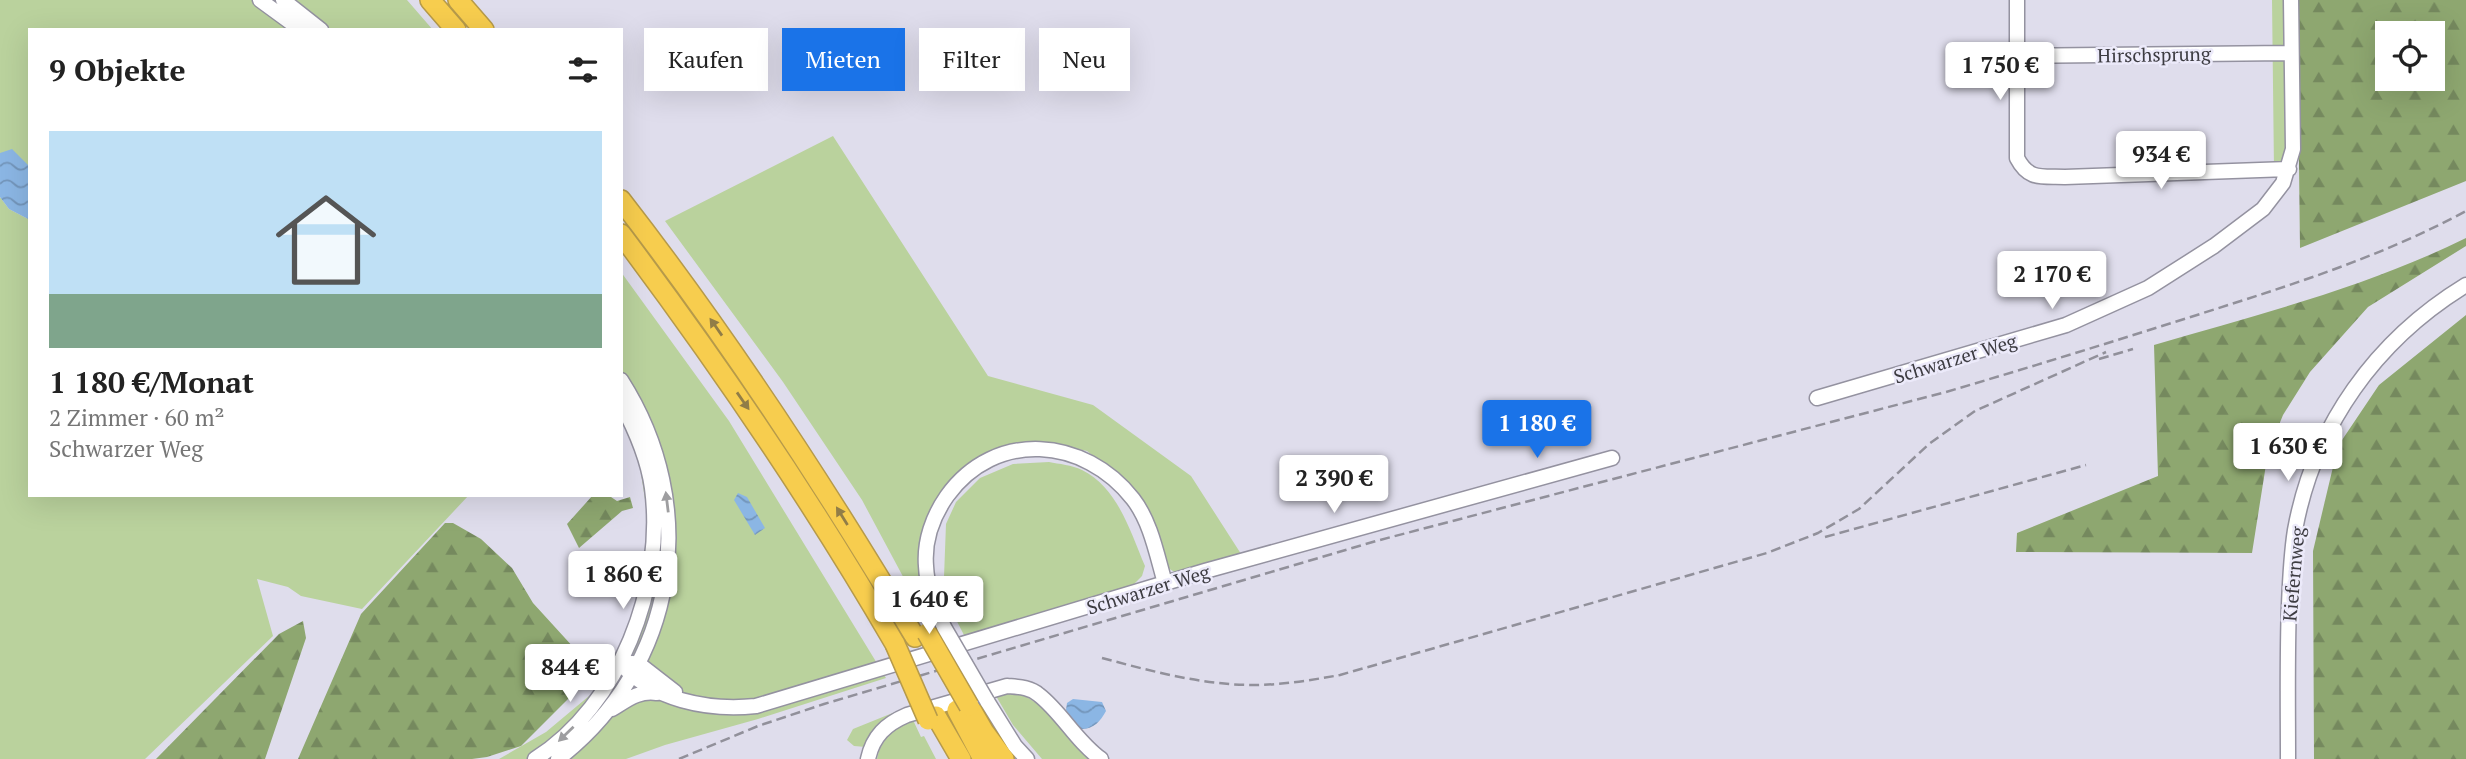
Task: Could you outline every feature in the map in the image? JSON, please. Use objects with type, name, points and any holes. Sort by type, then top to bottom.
[{"type":"highway","points":[[430,0],[454,28]]},
{"type":"highway","points":[[458,0],[482,28]]},
{"type":"highway","points":[[623,203],[725,340],[878,574],[929,632],[984,732],[1004,759]]},
{"type":"highway","points":[[623,237],[759,425],[855,575],[895,644],[932,718],[947,759]]},
{"type":"highway","points":[[971,706],[982,759]]},
{"type":"highway","points":[[932,718],[961,759]]},
{"type":"street","points":[[260,0],[298,28]]},
{"type":"street","points":[[283,0],[318,28]]},
{"type":"street","points":[[2017,0],[2017,158],[2024,172],[2033,176],[2065,177],[2289,169]]},
{"type":"street","name":"Schwarzer Weg","points":[[1817,398],[2066,325],[2172,275],[2251,219],[2277,194],[2289,169],[2294,149],[2291,0]]},
{"type":"street","name":"Hirschsprung","points":[[2017,55],[2291,53]]},
{"type":"street","name":"Kiefernweg","points":[[2288,759],[2291,564],[2302,496],[2315,458],[2343,403],[2372,363],[2420,318],[2466,285]]},
{"type":"street","points":[[558,759],[588,734],[609,710],[635,670],[655,625],[666,582],[668,512],[658,457],[648,429],[623,384]]},
{"type":"street","points":[[535,759],[564,737],[582,718],[613,675],[636,627],[644,603],[651,568],[654,514],[651,485],[644,459],[623,408]]},
{"type":"street","points":[[1027,759],[971,706],[929,632],[927,544],[932,523],[953,488],[970,471],[984,462],[1016,450],[1062,450],[1089,460],[1115,478],[1135,502],[1152,538],[1165,583]]},
{"type":"street","name":"Schwarzer Weg","points":[[635,670],[666,695],[715,707],[756,706],[1349,529],[1612,458]]},
{"type":"street","name":"Schwarzer Weg","points":[[620,663],[684,699]]},
{"type":"street","points":[[868,759],[873,742],[885,727],[894,721],[919,711],[1007,686],[1024,687],[1038,694],[1088,750],[1101,759]]},
{"type":"street","points":[[609,710],[647,691],[666,695]]},
{"type":"green space","points":[[0,0],[407,0],[431,28],[28,28],[28,166],[0,153]]},
{"type":"green space","points":[[2272,0],[2287,0],[2290,147],[2284,164],[2274,170]]},
{"type":"green space","points":[[2297,0],[2466,0],[2466,181],[2300,248]]},
{"type":"green space","points":[[833,136],[988,376],[1093,405],[1191,476],[1243,557],[1176,573],[1168,568],[1162,559],[1129,485],[1087,451],[1055,444],[988,454],[952,480],[940,498],[923,542],[937,624],[930,627],[862,500],[783,382],[665,221]]},
{"type":"green space","points":[[0,197],[9,209],[28,219],[28,497],[467,497],[362,609],[301,596],[288,587],[257,579],[273,636],[145,759],[0,759]]},
{"type":"green space","points":[[2466,238],[2466,246],[2368,307],[2310,372],[2283,415],[2268,452],[2252,553],[2016,552],[2017,533],[2158,476],[2154,345],[2352,285]]},
{"type":"green space","points":[[623,275],[729,421],[886,678],[626,759],[499,759],[546,732],[601,686],[623,646],[638,604],[646,561],[648,519],[638,454],[623,420]]},
{"type":"green space","points":[[2466,315],[2466,759],[2314,759],[2313,551],[2338,446],[2379,385]]},
{"type":"green space","points":[[1049,462],[1082,470],[1094,478],[1114,499],[1145,566],[1142,576],[1128,590],[965,637],[948,604],[944,577],[946,524],[956,502],[980,478],[1013,464]]},
{"type":"green space","points":[[591,497],[611,497],[617,501],[630,497],[633,508],[622,511],[579,548],[567,524]]},
{"type":"green space","points":[[445,523],[453,523],[481,539],[512,568],[533,603],[585,660],[585,675],[581,686],[521,746],[487,757],[298,759],[361,614]]},
{"type":"green space","points":[[303,621],[306,638],[265,759],[156,759],[279,634]]},
{"type":"green space","points":[[1007,691],[1021,694],[1044,709],[1095,759],[1042,759],[1013,725],[996,696]]},
{"type":"green space","points":[[905,708],[879,726],[866,747],[854,746],[847,740],[853,729]]},
{"type":"green space","points":[[913,720],[936,759],[877,759],[882,745],[890,735]]},
{"type":"water","points":[[12,149],[28,165],[28,219],[9,209],[0,197],[0,153]]},
{"type":"water","points":[[738,493],[747,497],[765,528],[755,535],[734,500]]},
{"type":"water","points":[[1073,699],[1102,702],[1106,711],[1096,724],[1079,729],[1066,710],[1067,703]]},
{"type":"railway","points":[[679,759],[758,726],[824,704],[1376,541],[1946,392],[2073,354],[2335,269],[2466,211]]},
{"type":"railway","points":[[2099,359],[2133,349]]},
{"type":"railway","points":[[1102,658],[1215,683],[1264,685],[1319,679],[1767,553],[1818,533],[1859,509],[1929,444],[1975,411],[2106,352]]},
{"type":"railway","points":[[1825,537],[2086,465]]}]
